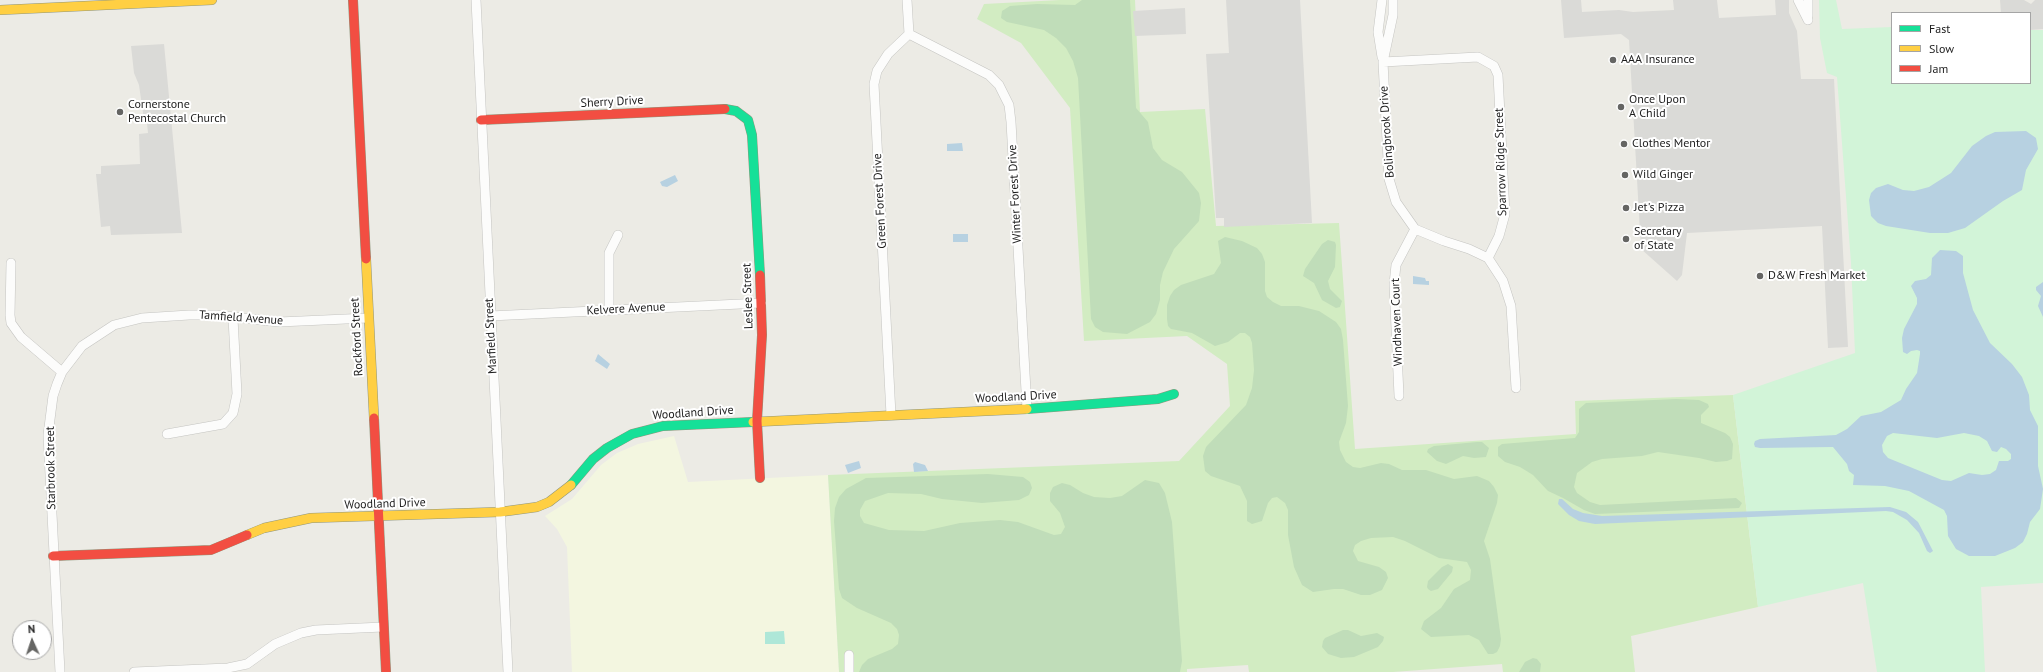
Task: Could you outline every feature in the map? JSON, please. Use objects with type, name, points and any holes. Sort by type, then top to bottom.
[{"type":"street","points":[[0,10],[68,4],[212,0]]},
{"type":"street","name":"Rockford Street","points":[[353,0],[386,672]]},
{"type":"street","name":"Marfield Street","points":[[476,0],[508,672]]},
{"type":"street","points":[[907,0],[909,34]]},
{"type":"street","points":[[1382,0],[1378,32],[1383,62]]},
{"type":"street","name":"Bolingbrook Drive","points":[[1393,0],[1393,15],[1383,62],[1389,179],[1396,202],[1415,229]]},
{"type":"street","points":[[1798,0],[1808,20],[1808,0]]},
{"type":"street","name":"Winter Forest Drive","points":[[909,34],[989,75],[999,85],[1009,105],[1027,408]]},
{"type":"street","name":"Green Forest Drive","points":[[891,415],[874,84],[877,71],[888,54],[909,34]]},
{"type":"street","name":"Sparrow Ridge Street","points":[[1383,62],[1478,58],[1494,66],[1498,75],[1506,214],[1499,236],[1488,258]]},
{"type":"street","name":"Sherry Drive","points":[[481,120],[721,109],[736,110],[743,115]]},
{"type":"street","name":"Leslee Street","points":[[743,115],[750,123],[752,135],[761,303],[762,335],[757,421],[760,478]]},
{"type":"street","points":[[1415,229],[1469,249],[1488,258],[1504,281],[1511,306],[1516,388]]},
{"type":"street","name":"Windhaven Court","points":[[1399,396],[1394,284],[1396,265],[1415,229]]},
{"type":"street","points":[[609,310],[609,253],[618,235]]},
{"type":"street","points":[[11,263],[11,323],[21,336],[62,372]]},
{"type":"street","name":"Kelvere Avenue","points":[[490,316],[761,303]]},
{"type":"street","name":"Tamfield Avenue","points":[[62,372],[82,346],[120,323],[142,318],[216,315],[279,322],[368,318]]},
{"type":"street","points":[[167,434],[223,424],[234,413],[237,394],[233,318]]},
{"type":"street","name":"Starbrook Street","points":[[60,672],[48,435],[53,396],[62,372]]},
{"type":"street","name":"Woodland Drive","points":[[53,556],[211,550],[264,528],[311,518],[500,512],[537,507],[549,502],[571,485],[593,459],[607,448],[632,434],[647,429],[682,424],[1027,408],[1158,399],[1174,394]]},
{"type":"street","points":[[134,672],[228,668],[247,664],[275,644],[301,633],[316,630],[383,627]]},
{"type":"street","points":[[849,655],[849,672]]},
{"type":"shaded area","points":[[1226,0],[1300,0],[1312,223],[1224,227],[1224,218],[1216,218],[1206,54],[1229,53]]},
{"type":"shaded area","points":[[1561,0],[1581,0],[1582,12],[1619,10],[1633,12],[1674,10],[1673,0],[1717,0],[1719,18],[1776,15],[1775,0],[1789,0],[1789,13],[1797,31],[1801,79],[1834,79],[1848,347],[1828,348],[1822,226],[1687,233],[1682,275],[1677,281],[1641,249],[1629,40],[1621,34],[1564,38]]},
{"type":"shaded area","points":[[2000,0],[2024,0],[2031,4],[2035,0],[2043,0],[2043,29],[2031,30],[2031,12],[2001,12]]},
{"type":"shaded area","points":[[1185,8],[1186,34],[1135,36],[1133,11]]},
{"type":"shaded area","points":[[164,44],[182,233],[111,235],[110,226],[101,227],[96,174],[101,174],[101,166],[140,164],[139,134],[148,133],[147,123],[144,120],[139,85],[134,73],[131,46]]},
{"type":"shaded area","points":[[674,436],[688,482],[828,475],[839,672],[572,672],[567,547],[557,529],[545,516],[572,499],[601,465],[617,453],[638,444]]},
{"type":"green space","points":[[1060,0],[1135,0],[1140,112],[1205,109],[1216,226],[1339,223],[1355,449],[1576,434],[1575,401],[1733,395],[1758,607],[1631,636],[1635,672],[1503,672],[1502,664],[1393,672],[1249,672],[1248,665],[1187,669],[1187,672],[839,672],[828,475],[1179,461],[1230,406],[1227,364],[1187,336],[1084,341],[1070,108],[1021,43],[977,19],[984,4]]},
{"type":"green space","points":[[1082,0],[1130,0],[1136,108],[1148,122],[1153,148],[1162,160],[1182,172],[1199,193],[1201,203],[1199,221],[1174,249],[1163,272],[1160,285],[1160,300],[1156,314],[1150,322],[1127,334],[1103,332],[1095,327],[1091,319],[1078,78],[1073,61],[1066,48],[1056,38],[1044,30],[1007,22],[1001,18],[1002,11],[1010,6],[1037,4],[1075,5]]},
{"type":"green space","points":[[1819,0],[1836,0],[1842,29],[1891,27],[1891,84],[2031,84],[2031,30],[2043,30],[2043,583],[1981,587],[1985,672],[1877,672],[1863,583],[1758,607],[1733,395],[1855,353],[1851,263],[1837,77],[1827,73],[1820,38]]},
{"type":"green space","points":[[1225,237],[1242,241],[1257,248],[1262,254],[1265,262],[1265,291],[1267,297],[1273,302],[1281,306],[1299,306],[1319,311],[1336,322],[1341,329],[1348,406],[1346,423],[1339,442],[1340,450],[1346,462],[1353,467],[1360,468],[1381,463],[1389,464],[1402,470],[1426,470],[1454,479],[1477,476],[1489,481],[1494,487],[1498,495],[1497,503],[1484,541],[1490,559],[1501,639],[1497,652],[1488,654],[1479,640],[1469,635],[1431,637],[1421,629],[1424,621],[1441,608],[1454,589],[1470,580],[1471,570],[1467,562],[1439,558],[1405,541],[1393,537],[1371,538],[1361,541],[1355,545],[1353,551],[1358,561],[1379,567],[1386,572],[1388,578],[1382,590],[1370,595],[1361,595],[1343,589],[1313,592],[1302,585],[1294,567],[1288,535],[1288,510],[1285,503],[1277,497],[1272,498],[1268,503],[1262,521],[1252,524],[1247,521],[1247,501],[1240,486],[1211,476],[1205,471],[1203,456],[1206,447],[1246,405],[1252,388],[1254,370],[1252,343],[1250,337],[1245,333],[1240,333],[1228,342],[1215,346],[1192,333],[1171,329],[1168,326],[1167,305],[1174,290],[1181,285],[1214,274],[1221,263],[1218,241]]},
{"type":"green space","points":[[1328,240],[1335,242],[1336,245],[1335,267],[1328,281],[1330,289],[1342,301],[1340,307],[1336,308],[1322,300],[1314,283],[1303,276],[1305,269],[1322,244]]},
{"type":"green space","points":[[1676,399],[1699,400],[1708,404],[1709,407],[1701,415],[1701,423],[1725,433],[1730,437],[1733,444],[1732,459],[1716,462],[1658,452],[1642,456],[1602,459],[1592,462],[1577,473],[1574,487],[1577,493],[1590,502],[1600,505],[1736,498],[1742,503],[1739,508],[1595,514],[1584,510],[1548,491],[1533,475],[1520,467],[1505,462],[1498,456],[1498,447],[1502,444],[1575,438],[1579,432],[1579,409],[1586,403]]},
{"type":"green space","points":[[1482,442],[1489,448],[1486,457],[1474,458],[1463,456],[1446,464],[1437,461],[1427,452],[1428,449],[1434,446]]},
{"type":"green space","points":[[988,474],[1023,477],[1030,482],[1032,488],[1029,495],[1019,500],[982,503],[942,499],[921,494],[888,493],[865,501],[860,510],[860,516],[864,523],[889,530],[924,531],[960,523],[1000,520],[1018,522],[1054,535],[1061,534],[1065,527],[1060,513],[1050,501],[1050,493],[1053,487],[1062,483],[1070,485],[1083,493],[1094,497],[1110,498],[1122,496],[1145,480],[1159,483],[1165,493],[1172,522],[1182,661],[1180,672],[859,672],[862,665],[868,659],[892,649],[898,644],[899,635],[897,629],[891,623],[857,608],[842,598],[839,589],[834,521],[835,508],[839,497],[846,489],[866,478]]},
{"type":"green space","points":[[1448,564],[1453,567],[1452,572],[1438,589],[1431,591],[1428,589],[1428,581],[1442,567]]},
{"type":"green space","points":[[1343,630],[1348,630],[1361,636],[1377,633],[1384,637],[1383,641],[1378,647],[1354,657],[1341,658],[1328,654],[1322,647],[1323,641],[1325,638]]},
{"type":"green space","points":[[784,631],[785,644],[765,644],[765,632]]},
{"type":"green space","points":[[1533,658],[1537,659],[1541,664],[1540,672],[1519,672],[1525,662]]},
{"type":"water","points":[[2026,131],[2036,138],[2038,149],[2026,170],[2022,190],[2003,201],[1965,228],[1948,233],[1930,233],[1886,226],[1878,223],[1871,216],[1869,200],[1871,193],[1876,188],[1888,184],[1903,190],[1914,191],[1929,187],[1951,173],[1972,146],[1986,136],[1995,132]]},
{"type":"water","points":[[962,143],[963,151],[947,151],[947,144]]},
{"type":"water","points":[[675,175],[678,181],[667,187],[662,186],[660,182]]},
{"type":"water","points":[[953,234],[968,234],[968,242],[953,242]]},
{"type":"water","points":[[1940,250],[1956,251],[1963,256],[1963,273],[1973,310],[1990,343],[2012,364],[2022,377],[2029,395],[2030,410],[2038,426],[2038,466],[2043,489],[2040,509],[2030,522],[2023,542],[2015,548],[1995,556],[1969,556],[1956,549],[1948,536],[1947,516],[1944,510],[1909,491],[1885,486],[1853,485],[1854,475],[1849,471],[1847,464],[1833,447],[1760,448],[1755,447],[1754,444],[1755,441],[1760,439],[1836,435],[1847,429],[1861,416],[1881,412],[1901,400],[1906,389],[1917,373],[1920,354],[1920,351],[1917,350],[1911,351],[1907,354],[1903,352],[1902,338],[1904,329],[1917,304],[1917,298],[1911,286],[1915,281],[1926,279],[1931,275],[1932,258]],"holes":[[[1893,433],[1937,438],[1964,433],[1979,436],[1987,441],[1992,451],[1997,452],[2001,447],[2006,449],[2011,454],[2011,459],[2008,461],[1999,461],[1996,470],[1990,474],[1982,475],[1969,473],[1951,481],[1942,480],[1888,458],[1883,452],[1882,445],[1887,436]]]},
{"type":"water","points":[[1413,276],[1425,278],[1426,281],[1429,281],[1429,285],[1413,284]]},
{"type":"water","points":[[2043,282],[2043,317],[2038,306],[2041,296],[2036,290],[2036,287]]},
{"type":"water","points":[[598,354],[610,364],[607,369],[595,361]]},
{"type":"water","points":[[859,461],[861,468],[848,473],[845,465]]},
{"type":"water","points":[[915,462],[925,465],[928,471],[914,472],[913,464]]},
{"type":"water","points":[[1559,499],[1562,499],[1573,509],[1583,513],[1602,516],[1890,507],[1906,512],[1918,522],[1933,551],[1930,553],[1927,551],[1919,533],[1907,520],[1893,512],[1886,511],[1595,524],[1579,521],[1569,515],[1558,504]]},
{"type":"traffic: fast","points":[[725,109],[736,111],[748,120],[752,135],[760,275]]},
{"type":"traffic: fast","points":[[1027,409],[1158,399],[1174,394]]},
{"type":"traffic: fast","points":[[571,485],[593,459],[607,448],[632,434],[663,426],[753,422]]},
{"type":"traffic: slow","points":[[0,10],[212,0]]},
{"type":"traffic: slow","points":[[366,259],[374,418]]},
{"type":"traffic: slow","points":[[753,422],[1027,409]]},
{"type":"traffic: slow","points":[[247,535],[264,528],[311,518],[500,512],[537,507],[549,502],[571,485]]},
{"type":"traffic: jam","points":[[353,0],[366,259]]},
{"type":"traffic: jam","points":[[481,120],[725,109]]},
{"type":"traffic: jam","points":[[760,275],[762,335],[757,421],[760,478]]},
{"type":"traffic: jam","points":[[374,418],[386,672]]},
{"type":"traffic: jam","points":[[53,556],[211,550],[247,535]]},
{"type":"place","name":"AAA Insurance","points":[[1613,60]]},
{"type":"place","name":"Once Upon A Child","points":[[1621,107]]},
{"type":"place","name":"Cornerstone Pentecostal Church","points":[[120,112]]},
{"type":"place","name":"Clothes Mentor","points":[[1624,144]]},
{"type":"place","name":"Wild Ginger","points":[[1625,175]]},
{"type":"place","name":"Jet's Pizza","points":[[1626,208]]},
{"type":"place","name":"Secretary of State","points":[[1626,239]]},
{"type":"place","name":"D&W Fresh Market","points":[[1760,276]]}]
